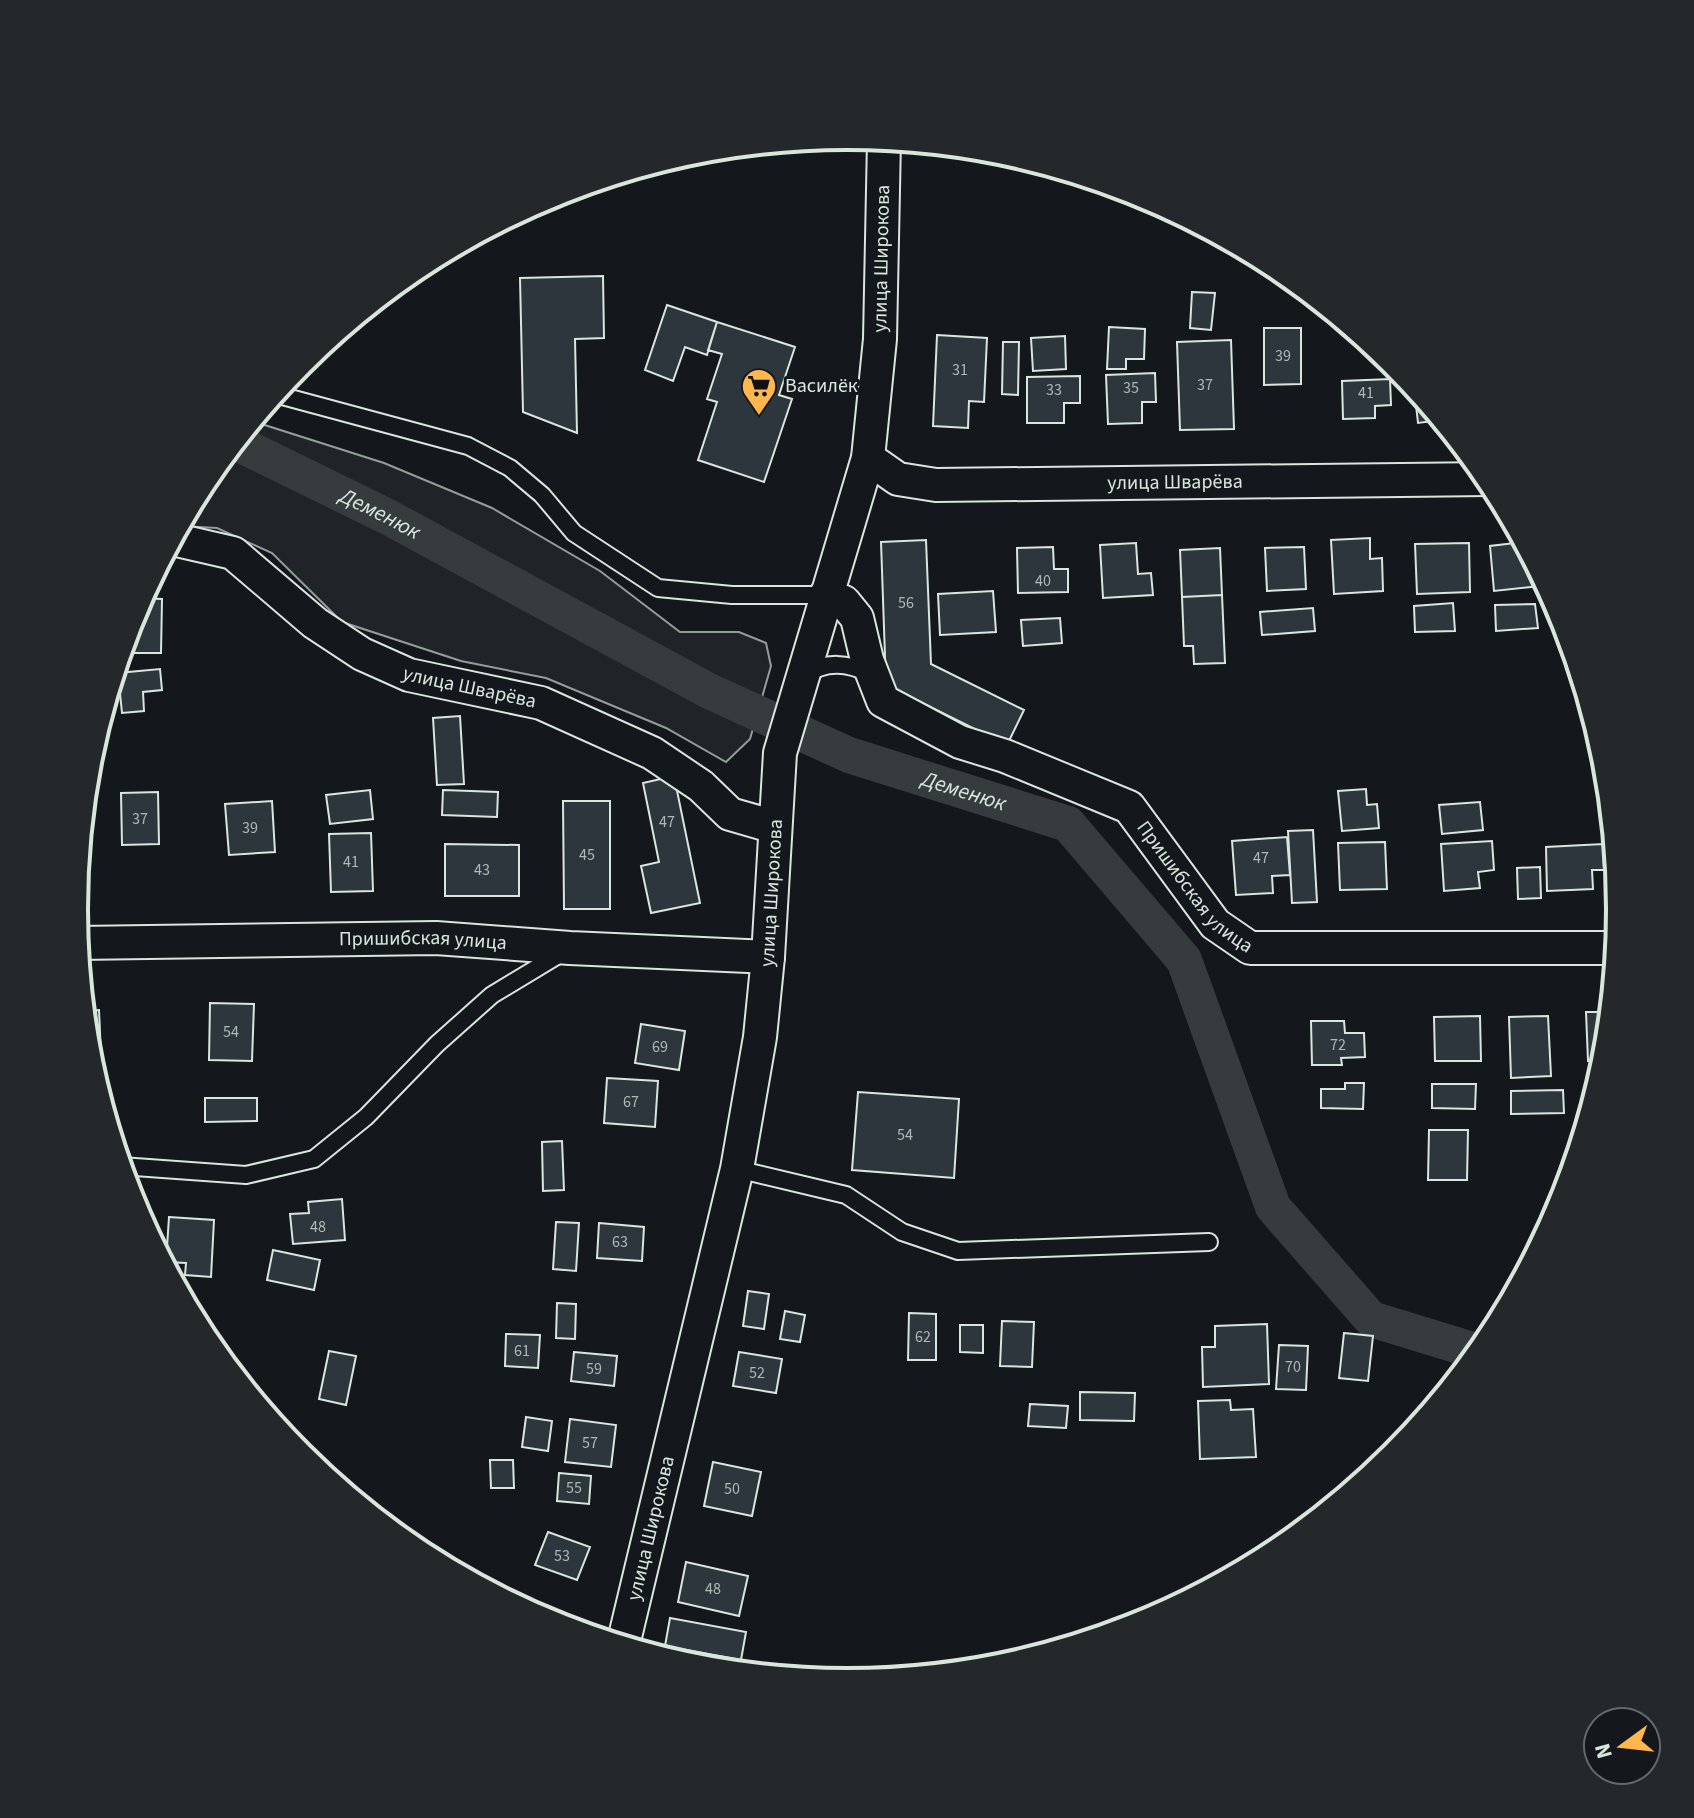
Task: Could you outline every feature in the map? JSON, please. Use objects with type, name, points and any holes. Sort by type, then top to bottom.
[{"type":"street","name":"улица Широкова","points":[[625,1635],[737,1169],[760,1037],[780,753],[868,458],[880,339],[884,151]]},
{"type":"street","name":"улица Шварёва","points":[[868,458],[898,479],[936,485],[1472,479]]},
{"type":"street","name":"улица Шварёва","points":[[183,542],[233,553],[315,623],[362,654],[409,675],[541,703],[652,753],[701,786],[730,814],[775,827]]},
{"type":"street","name":"Пришибская улица","points":[[826,595],[844,602],[857,618],[883,701],[960,742],[1005,756],[1129,807],[1215,924],[1250,948],[1604,948]]},
{"type":"street","name":"Пришибская улица","points":[[89,943],[436,938],[768,957]]},
{"type":"lane","points":[[287,397],[468,446],[510,468],[542,495],[574,533],[658,588],[732,595],[826,595]]},
{"type":"lane","points":[[801,679],[816,667],[829,665],[852,665],[873,675]]},
{"type":"lane","points":[[133,1167],[246,1175],[314,1159],[366,1117],[437,1044],[492,995],[570,948]]},
{"type":"lane","points":[[737,1169],[846,1195],[902,1232],[958,1251],[1209,1242]]},
{"type":"shaded area","points":[[263,425],[384,463],[492,508],[600,571],[680,632],[739,632],[766,643],[771,666],[750,739],[726,762],[666,728],[546,678],[461,661],[342,622],[272,553],[217,528],[191,527],[216,487]]},
{"type":"building","points":[[603,276],[604,338],[575,339],[577,433],[523,412],[520,278]]},
{"type":"building","points":[[1192,292],[1215,293],[1211,330],[1190,328]]},
{"type":"building","points":[[667,305],[717,322],[707,355],[685,347],[673,381],[645,370]]},
{"type":"building","points":[[717,322],[795,347],[779,395],[792,399],[764,482],[698,460],[717,402],[707,399],[722,354],[708,350]]},
{"type":"building","points":[[1109,327],[1145,329],[1144,359],[1126,359],[1126,369],[1107,369]]},
{"type":"building","points":[[1264,328],[1301,328],[1301,384],[1264,385]]},
{"type":"building","points":[[937,335],[987,338],[984,402],[969,401],[968,428],[933,426]]},
{"type":"building","points":[[1065,336],[1066,369],[1033,371],[1031,338]]},
{"type":"building","points":[[1231,340],[1234,429],[1180,430],[1177,342]]},
{"type":"building","points":[[1003,342],[1019,342],[1018,395],[1002,394]]},
{"type":"building","points":[[1155,373],[1156,402],[1142,402],[1142,423],[1108,424],[1106,375]]},
{"type":"building","points":[[1080,376],[1080,403],[1064,403],[1064,423],[1027,423],[1027,377]]},
{"type":"building","points":[[1390,379],[1391,405],[1375,406],[1375,418],[1343,419],[1342,381]]},
{"type":"building","points":[[1416,407],[1428,422],[1418,423]]},
{"type":"building","points":[[1370,538],[1370,559],[1382,558],[1383,591],[1334,594],[1331,540]]},
{"type":"building","points":[[926,540],[931,664],[1024,710],[1007,745],[886,685],[881,542]]},
{"type":"building","points":[[1136,543],[1138,574],[1151,573],[1153,595],[1103,598],[1100,545]]},
{"type":"building","points":[[1469,543],[1470,592],[1417,594],[1415,544]]},
{"type":"building","points":[[1511,543],[1534,587],[1494,591],[1490,546]]},
{"type":"building","points":[[1053,547],[1054,569],[1068,569],[1068,592],[1018,593],[1017,548]]},
{"type":"building","points":[[1304,547],[1306,589],[1267,591],[1265,548]]},
{"type":"building","points":[[1220,548],[1222,595],[1182,597],[1180,550]]},
{"type":"building","points":[[993,591],[996,632],[940,635],[938,594]]},
{"type":"building","points":[[1222,595],[1225,663],[1194,664],[1193,646],[1184,646],[1182,597]]},
{"type":"building","points":[[155,599],[162,599],[161,653],[133,653]]},
{"type":"building","points":[[1453,603],[1455,631],[1415,632],[1414,606]]},
{"type":"building","points":[[1535,604],[1538,628],[1496,631],[1495,605]]},
{"type":"building","points":[[1313,608],[1315,631],[1262,635],[1260,612]]},
{"type":"building","points":[[1060,618],[1062,643],[1023,646],[1021,620]]},
{"type":"building","points":[[160,669],[162,690],[143,692],[144,711],[122,713],[120,693],[126,672]]},
{"type":"building","points":[[460,716],[464,784],[437,785],[433,718]]},
{"type":"building","points":[[674,776],[700,903],[651,913],[641,866],[659,862],[643,783]]},
{"type":"building","points":[[1366,789],[1367,805],[1377,804],[1379,828],[1342,831],[1338,791]]},
{"type":"building","points":[[370,790],[373,819],[330,824],[326,795]]},
{"type":"building","points":[[443,790],[498,792],[497,817],[442,815]]},
{"type":"building","points":[[158,792],[159,844],[122,845],[121,793]]},
{"type":"building","points":[[272,801],[275,852],[229,855],[225,804]]},
{"type":"building","points":[[563,801],[610,801],[610,909],[564,909]]},
{"type":"building","points":[[1480,802],[1483,830],[1442,834],[1439,805]]},
{"type":"building","points":[[1313,830],[1317,902],[1292,903],[1288,831]]},
{"type":"building","points":[[371,833],[373,891],[331,892],[329,834]]},
{"type":"building","points":[[1287,837],[1290,875],[1272,876],[1273,893],[1236,895],[1232,841]]},
{"type":"building","points":[[1492,841],[1494,870],[1478,872],[1480,888],[1444,891],[1441,844]]},
{"type":"building","points":[[1385,842],[1387,889],[1340,890],[1338,843]]},
{"type":"building","points":[[445,844],[519,845],[519,896],[445,896]]},
{"type":"building","points":[[1603,844],[1604,870],[1592,870],[1593,889],[1547,891],[1546,847]]},
{"type":"building","points":[[1540,867],[1541,898],[1518,899],[1517,868]]},
{"type":"building","points":[[210,1003],[254,1004],[252,1061],[209,1060]]},
{"type":"building","points":[[94,1010],[99,1010],[101,1044]]},
{"type":"building","points":[[1586,1012],[1599,1012],[1590,1061]]},
{"type":"building","points":[[1480,1016],[1481,1061],[1435,1061],[1434,1017]]},
{"type":"building","points":[[1548,1016],[1551,1076],[1511,1078],[1509,1017]]},
{"type":"building","points":[[1311,1021],[1344,1021],[1345,1033],[1364,1033],[1365,1057],[1341,1058],[1342,1065],[1312,1065]]},
{"type":"building","points":[[641,1024],[685,1031],[679,1070],[635,1063]]},
{"type":"building","points":[[607,1078],[658,1081],[655,1127],[604,1123]]},
{"type":"building","points":[[1345,1083],[1364,1083],[1363,1109],[1321,1108],[1321,1089],[1345,1089]]},
{"type":"building","points":[[1432,1084],[1476,1084],[1475,1109],[1432,1108]]},
{"type":"building","points":[[1563,1090],[1564,1113],[1511,1114],[1511,1091]]},
{"type":"building","points":[[858,1092],[959,1099],[954,1178],[852,1170]]},
{"type":"building","points":[[205,1098],[257,1098],[257,1121],[205,1122]]},
{"type":"building","points":[[1429,1130],[1468,1130],[1467,1180],[1428,1180]]},
{"type":"building","points":[[562,1141],[564,1190],[543,1191],[542,1142]]},
{"type":"building","points":[[342,1199],[345,1240],[293,1244],[290,1214],[309,1213],[308,1202]]},
{"type":"building","points":[[169,1217],[214,1220],[211,1277],[185,1275],[186,1263],[176,1262],[167,1247]]},
{"type":"building","points":[[556,1222],[579,1223],[576,1271],[553,1269]]},
{"type":"building","points":[[599,1223],[644,1227],[642,1261],[597,1258]]},
{"type":"building","points":[[273,1250],[320,1260],[314,1290],[267,1280]]},
{"type":"building","points":[[748,1291],[769,1294],[764,1329],[743,1326]]},
{"type":"building","points":[[557,1303],[576,1304],[575,1339],[556,1338]]},
{"type":"building","points":[[785,1311],[805,1315],[800,1342],[780,1339]]},
{"type":"building","points":[[909,1313],[936,1314],[936,1360],[908,1360]]},
{"type":"building","points":[[1002,1321],[1034,1322],[1032,1367],[1000,1366]]},
{"type":"building","points":[[1267,1324],[1269,1384],[1203,1387],[1202,1347],[1215,1347],[1215,1326]]},
{"type":"building","points":[[960,1325],[983,1325],[983,1353],[960,1352]]},
{"type":"building","points":[[1344,1333],[1373,1336],[1368,1381],[1339,1378]]},
{"type":"building","points":[[506,1334],[540,1335],[538,1368],[505,1366]]},
{"type":"building","points":[[1279,1345],[1308,1346],[1306,1390],[1276,1389]]},
{"type":"building","points":[[329,1351],[356,1356],[346,1405],[319,1399]]},
{"type":"building","points":[[574,1352],[617,1356],[614,1386],[571,1381]]},
{"type":"building","points":[[739,1352],[782,1359],[776,1393],[733,1386]]},
{"type":"building","points":[[1080,1392],[1135,1393],[1134,1421],[1080,1420]]},
{"type":"building","points":[[1230,1400],[1231,1410],[1253,1409],[1256,1457],[1200,1459],[1198,1401]]},
{"type":"building","points":[[1030,1404],[1068,1406],[1066,1428],[1028,1426]]},
{"type":"building","points":[[526,1417],[552,1421],[548,1451],[522,1447]]},
{"type":"building","points":[[570,1419],[616,1425],[611,1467],[565,1462]]},
{"type":"building","points":[[490,1460],[513,1460],[514,1488],[491,1488]]},
{"type":"building","points":[[713,1462],[761,1472],[752,1516],[704,1506]]},
{"type":"building","points":[[559,1473],[591,1476],[589,1504],[557,1501]]},
{"type":"building","points":[[548,1532],[590,1547],[577,1580],[535,1565]]},
{"type":"building","points":[[686,1562],[748,1576],[739,1616],[678,1602]]},
{"type":"building","points":[[670,1618],[746,1632],[741,1660],[665,1645]]},
{"type":"waterway","name":"Деменюк","points":[[245,447],[388,517],[709,691],[849,755],[1068,824],[1184,960],[1273,1207],[1371,1319],[1466,1348]]},
{"type":"place","name":"Василёк","points":[[759,417]]}]
